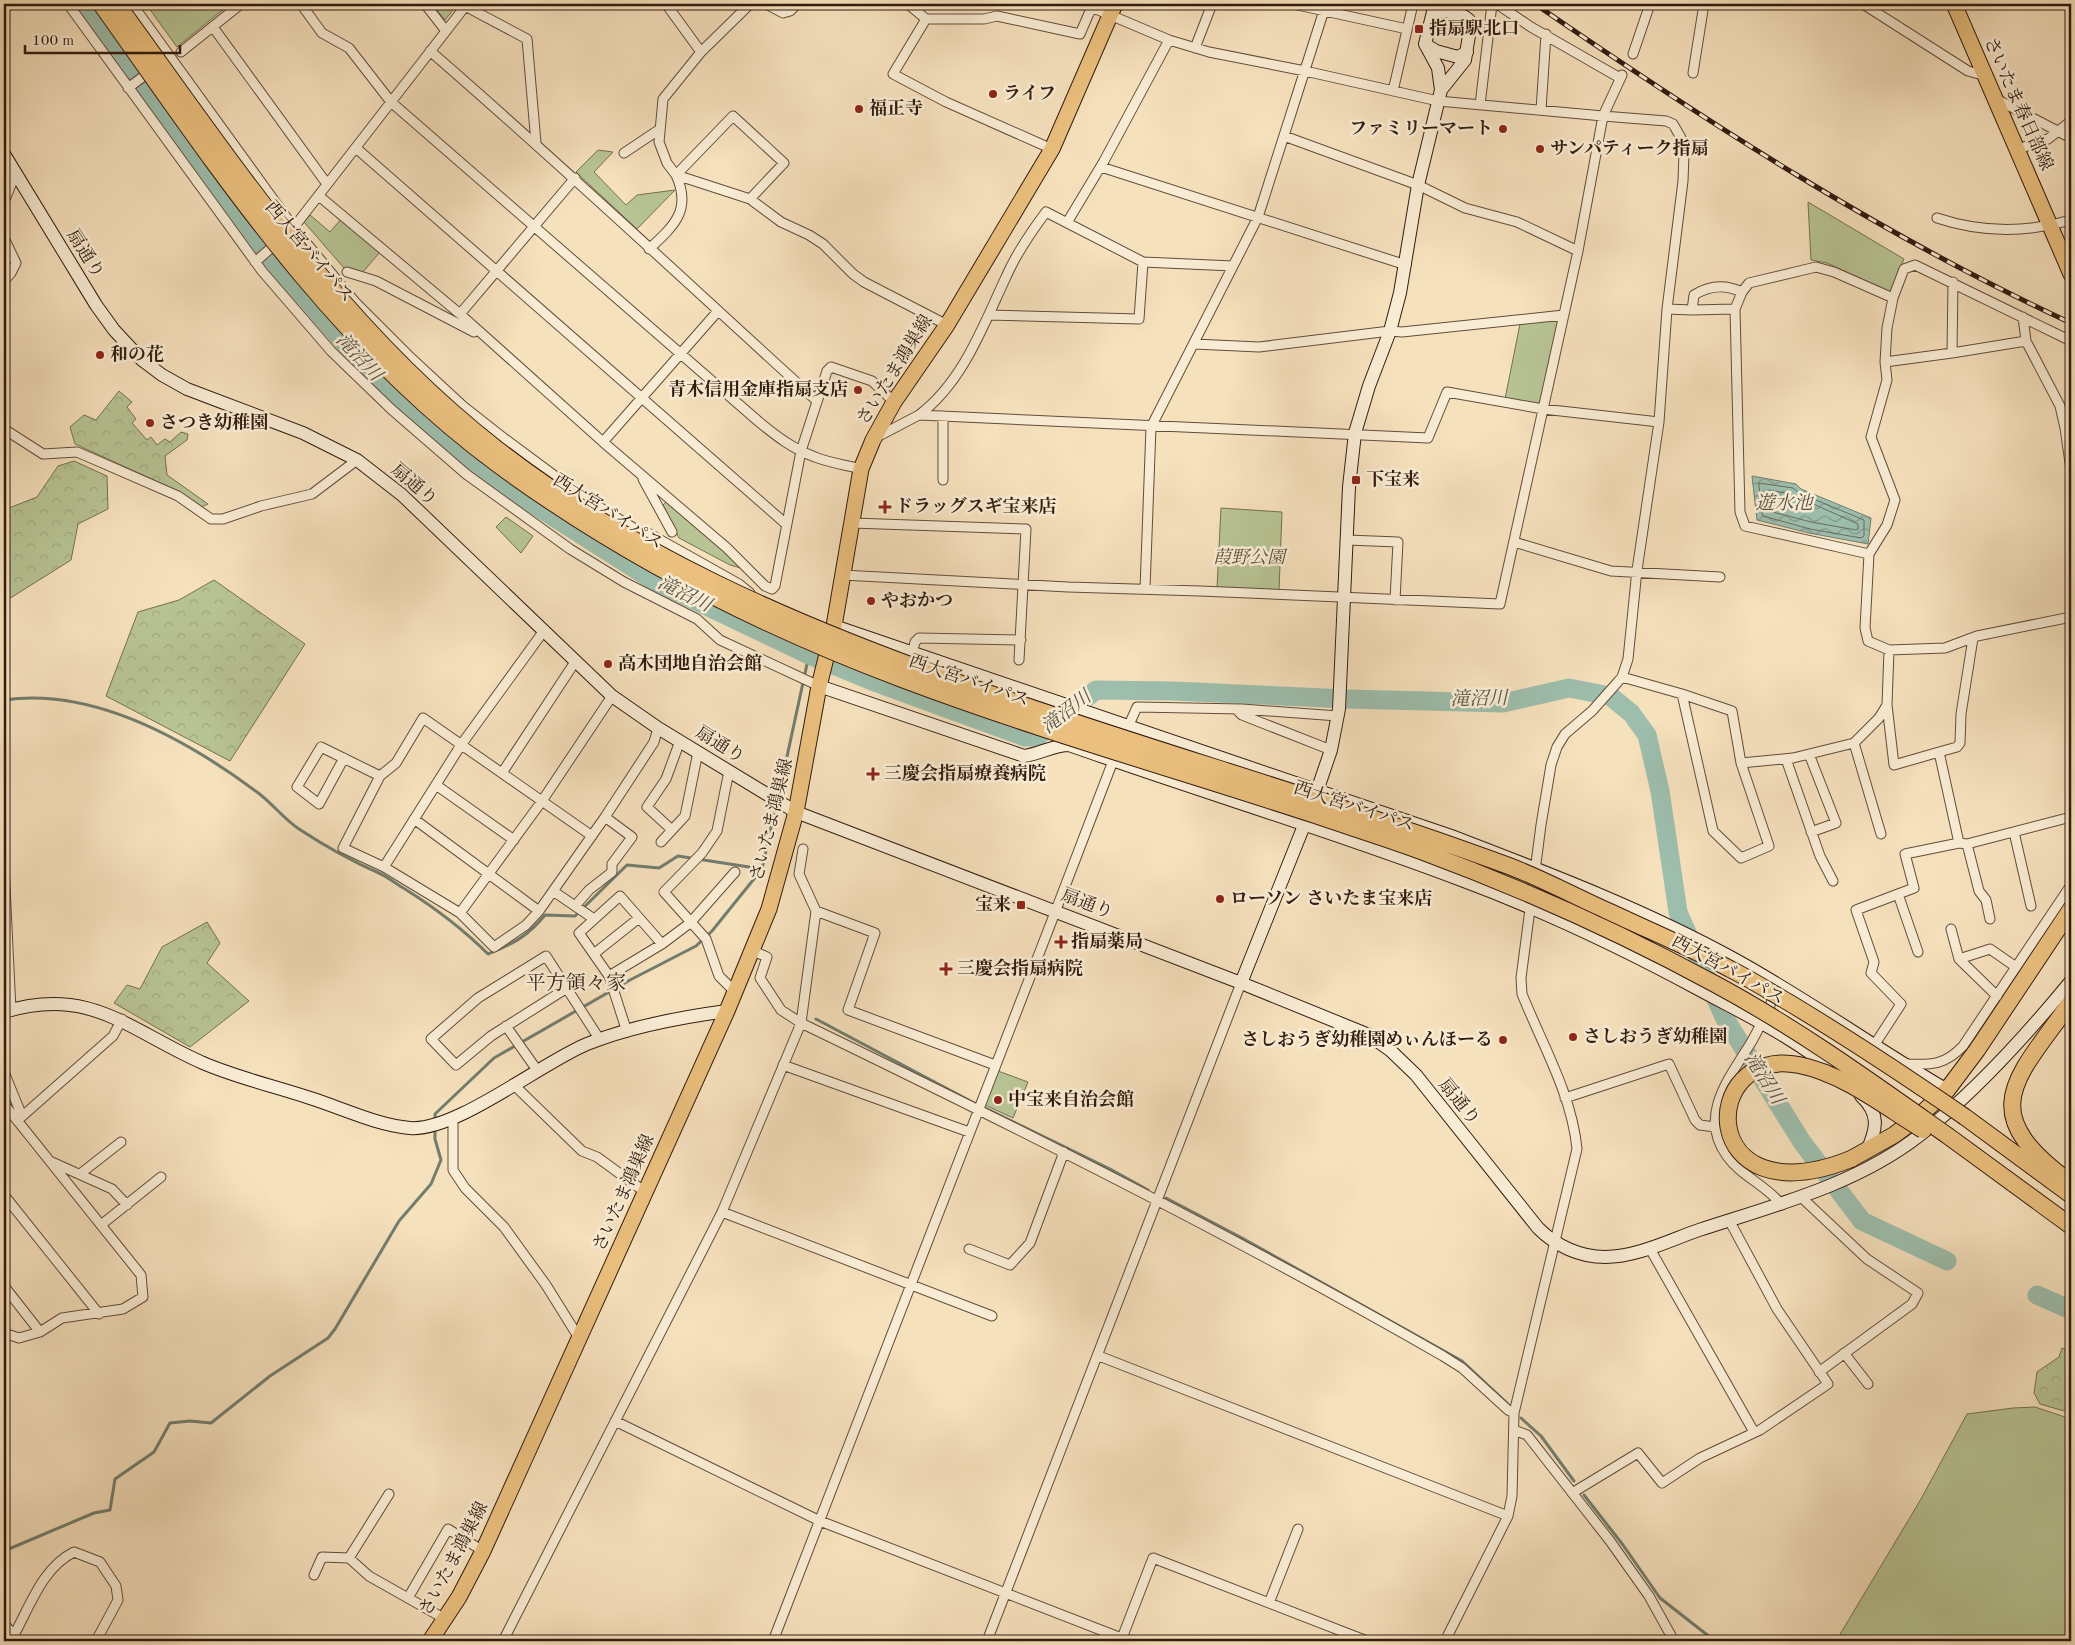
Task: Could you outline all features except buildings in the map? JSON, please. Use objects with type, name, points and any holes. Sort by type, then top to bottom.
[{"type":"highway","name":"西大宮バイパス","points":[[101,4],[254,219],[357,340],[428,407],[496,463],[624,549],[681,581],[776,628],[902,679],[1418,849],[1512,887],[1638,944],[1718,986],[1853,1069],[1946,1140]]},
{"type":"highway","name":"西大宮バイパス","points":[[117,4],[268,212],[349,311],[429,390],[496,448],[545,483],[622,532],[698,575],[741,596],[796,621],[910,665],[1083,726],[1335,807],[1515,868],[1733,970],[1865,1048],[2049,1173]]},
{"type":"highway","points":[[2071,910],[2003,998],[1947,1090],[1917,1118],[1867,1151],[1851,1159],[1821,1168],[1792,1173],[1760,1167],[1746,1159],[1732,1140],[1728,1130],[1728,1112],[1734,1092],[1750,1074],[1769,1065],[1796,1064],[1812,1068],[1846,1083],[1946,1140],[2006,1178],[2071,1226]]},
{"type":"highway","points":[[2071,1002],[2020,1073],[2013,1097],[2014,1120],[2019,1132],[2049,1173],[2071,1195]]},
{"type":"highway","points":[[2049,1173],[2071,1183]]},
{"type":"main road","name":"さいたま春日部線","points":[[1954,4],[2071,274]]},
{"type":"main road","name":"さいたま鴻巣線","points":[[430,1641],[445,1619],[483,1550],[753,951],[781,870],[796,812],[820,682],[834,626],[862,469],[873,440],[894,402],[947,325],[1052,149],[1113,10]]},
{"type":"street","points":[[68,4],[255,262],[331,351],[440,453],[488,490],[601,568],[697,620],[720,640],[820,682],[1024,756],[1049,750],[1059,745],[1069,745],[1461,880],[1531,908],[1644,960],[1758,1029],[1822,1061],[1872,1106],[1875,1125],[1867,1151]]},
{"type":"street","points":[[132,4],[294,228],[356,303],[463,406],[586,499],[637,530],[648,533],[739,584],[750,593],[834,626],[1088,714],[1318,790],[1454,837],[1535,868],[1672,928],[1780,985],[1947,1090]]},
{"type":"street","points":[[180,52],[241,4]]},
{"type":"street","points":[[302,4],[322,33],[349,48],[391,102],[776,436],[817,458],[862,469]]},
{"type":"street","points":[[425,4],[446,31]]},
{"type":"street","points":[[666,4],[702,52]]},
{"type":"street","points":[[649,250],[680,215],[682,189],[659,142],[663,99],[702,52],[750,4]]},
{"type":"street","points":[[766,4],[783,13],[797,4]]},
{"type":"street","points":[[906,4],[926,19],[984,19],[997,16],[1080,34],[1090,11],[1096,9],[1113,10],[1169,40],[1195,48],[1393,91],[1439,95],[1480,105],[1666,121],[1673,124],[1681,138],[1684,154],[1684,181],[1667,309],[1659,422],[1637,570],[1628,659],[1619,680],[1592,711],[1565,734],[1557,746],[1550,774],[1535,868],[1521,978],[1522,994],[1565,1098],[1572,1120],[1577,1149],[1514,1413],[1512,1496],[1508,1516],[1445,1641]]},
{"type":"street","points":[[1195,48],[1212,4]]},
{"type":"street","points":[[1293,4],[1325,7],[1407,29]]},
{"type":"street","points":[[1393,91],[1413,4]]},
{"type":"street","points":[[1480,105],[1492,4]]},
{"type":"street","points":[[842,575],[1500,604],[1578,251],[1604,116],[1621,76],[1497,4]]},
{"type":"street","points":[[1633,54],[1650,4]]},
{"type":"street","points":[[1693,73],[1704,4]]},
{"type":"street","points":[[1863,4],[1968,71],[1986,76]]},
{"type":"street","points":[[255,262],[294,228],[466,5],[527,39],[536,143]]},
{"type":"street","points":[[1145,589],[1151,427],[1258,217],[1325,7]]},
{"type":"street","points":[[988,1641],[1241,983],[1318,790],[1331,750],[1339,712],[1341,687],[1349,487],[1356,433],[1369,386],[1390,331],[1406,265],[1418,185],[1439,95],[1438,68],[1425,44],[1430,17],[1433,12],[1439,11],[1466,16],[1470,20],[1463,64],[1439,95]]},
{"type":"street","points":[[926,19],[893,74],[946,102],[1052,149]]},
{"type":"street","points":[[213,27],[327,184]]},
{"type":"street","points":[[1541,110],[1546,34]]},
{"type":"street","points":[[1068,221],[1101,167],[1169,40]]},
{"type":"street","points":[[1425,44],[1432,50],[1458,57],[1466,52]]},
{"type":"street","points":[[430,51],[575,178],[649,250],[817,401]]},
{"type":"street","points":[[128,88],[171,58]]},
{"type":"street","points":[[1996,99],[2071,138]]},
{"type":"street","points":[[676,175],[733,116],[784,163],[750,199]]},
{"type":"street","points":[[2018,149],[2048,139],[2071,121]]},
{"type":"street","points":[[624,153],[660,129]]},
{"type":"street","points":[[1284,136],[1418,185],[1465,208],[1517,222],[1578,251]]},
{"type":"street","points":[[356,148],[786,524]]},
{"type":"street","name":"扇通り","points":[[4,154],[96,305],[114,330],[142,360],[184,388],[208,399],[303,433],[357,460],[402,495],[612,696],[658,728],[796,812],[1057,911],[1369,1035],[1390,1050],[1416,1075],[1538,1228],[1555,1242],[1573,1252],[1603,1257],[1619,1257],[1729,1220],[1782,1205],[1853,1175],[1905,1146]]},
{"type":"street","points":[[1101,167],[1406,265]]},
{"type":"street","points":[[4,202],[16,175]]},
{"type":"street","points":[[676,175],[750,199],[781,222],[823,244],[853,274],[864,282],[947,325]]},
{"type":"street","points":[[460,314],[575,178]]},
{"type":"street","points":[[319,196],[460,314],[727,548],[765,586],[772,588],[775,586],[801,451],[827,371],[830,367],[872,381],[894,402]]},
{"type":"street","points":[[873,440],[919,415],[952,384],[989,316],[1006,275],[1032,230],[1046,212],[1068,221],[1143,262],[1233,266]]},
{"type":"street","points":[[1937,218],[1951,223],[1992,230],[2016,231],[2051,226],[2071,220]]},
{"type":"street","points":[[4,238],[16,262],[11,274],[4,281]]},
{"type":"street","points":[[989,316],[1139,319],[1143,262]]},
{"type":"street","points":[[2071,341],[1915,265],[1904,269],[1893,298],[1887,328],[1885,362],[1887,380],[1871,437],[1895,500],[1887,525],[1869,554],[1865,628],[1868,641],[1889,650],[1945,648],[1973,638],[2071,617]]},
{"type":"street","points":[[1869,554],[1745,526],[1740,512],[1735,310],[1742,292],[1749,283],[1816,267],[1834,272],[1893,298]]},
{"type":"street","points":[[347,272],[376,281],[487,339]]},
{"type":"street","points":[[1952,353],[1953,282]]},
{"type":"street","points":[[1692,310],[1694,295],[1704,288],[1730,286],[1742,292]]},
{"type":"street","points":[[1667,309],[1735,310]]},
{"type":"street","points":[[604,442],[718,311]]},
{"type":"street","points":[[1194,344],[1260,347],[1390,331],[1402,332],[1564,315]]},
{"type":"street","points":[[2023,317],[2026,341],[2060,406],[2068,427],[2071,470]]},
{"type":"street","points":[[1885,362],[2026,341]]},
{"type":"street","points":[[919,415],[1151,427],[1356,433],[1428,438],[1447,392],[1543,409],[1659,422]]},
{"type":"street","points":[[943,416],[943,480]]},
{"type":"street","points":[[4,429],[42,454],[77,452],[84,455],[178,496],[211,519],[223,519],[260,506],[312,494],[357,460]]},
{"type":"street","points":[[641,474],[672,532]]},
{"type":"street","points":[[852,523],[1026,529],[1022,584],[1022,640],[1019,660]]},
{"type":"street","points":[[1347,540],[1398,542],[1395,600]]},
{"type":"street","points":[[1514,542],[1611,571],[1637,570],[1720,577]]},
{"type":"street","points":[[384,866],[461,745],[543,632]]},
{"type":"street","points":[[912,654],[915,642],[919,638],[1022,640]]},
{"type":"street","points":[[1889,650],[1887,705],[1894,765],[1957,747],[1960,743],[1961,714],[1973,638]]},
{"type":"street","points":[[502,774],[575,662]]},
{"type":"street","points":[[1619,680],[1682,694],[1732,711],[1741,763],[1768,846],[1741,858],[1713,831],[1682,694]]},
{"type":"street","points":[[460,913],[542,801],[612,696]]},
{"type":"street","points":[[1741,763],[1786,759],[1854,744],[1879,718],[1887,705]]},
{"type":"street","points":[[1128,727],[1137,707],[1339,712]]},
{"type":"street","points":[[1236,709],[1242,715],[1331,750]]},
{"type":"street","points":[[592,836],[423,718],[396,763],[380,776],[343,848],[384,866],[460,913],[494,947],[526,925],[539,911],[592,836],[605,817],[654,742],[658,728]]},
{"type":"street","points":[[2071,734],[2071,740]]},
{"type":"street","points":[[672,830],[647,806],[666,779],[680,741]]},
{"type":"street","points":[[1854,744],[1881,834]]},
{"type":"street","points":[[344,758],[319,804],[297,787],[321,747],[344,758],[380,776]]},
{"type":"street","points":[[661,842],[685,816],[698,752]]},
{"type":"street","points":[[1938,752],[1963,844],[1978,891],[1986,900],[1990,919]]},
{"type":"street","points":[[1809,754],[1836,823],[1811,832]]},
{"type":"street","points":[[1786,759],[1820,856],[1833,881]]},
{"type":"street","points":[[773,1641],[912,1286],[977,1109],[1057,911],[1113,761]]},
{"type":"street","points":[[729,771],[717,831],[702,853],[664,892],[706,940],[719,976],[735,992]]},
{"type":"street","points":[[436,785],[514,840]]},
{"type":"street","points":[[575,906],[589,890],[612,872],[612,864],[632,837],[605,817]]},
{"type":"street","points":[[1875,1044],[1901,1004],[1871,973],[1874,962],[1856,910],[1914,888],[1905,854],[1963,844],[2071,817]]},
{"type":"street","points":[[414,819],[539,911]]},
{"type":"street","points":[[2014,832],[2031,906]]},
{"type":"street","points":[[503,1641],[722,1212],[801,1023],[816,911],[799,874],[803,849]]},
{"type":"street","points":[[4,865],[7,1011],[40,1004],[64,1004],[90,1008],[122,1019],[201,1062],[236,1076],[372,1119],[410,1128],[431,1127],[453,1119],[537,1070],[588,1044],[627,1032],[705,1014],[727,1011]]},
{"type":"street","points":[[609,976],[662,944],[690,923],[735,872]]},
{"type":"street","points":[[1905,1146],[1954,1095],[1992,1036],[2003,998],[2016,967],[2071,885]]},
{"type":"street","points":[[553,891],[594,919]]},
{"type":"street","points":[[1898,894],[1918,952]]},
{"type":"street","points":[[627,1032],[609,976],[595,953],[579,933],[620,896],[662,944]]},
{"type":"street","points":[[816,911],[875,933],[848,1010],[995,1064]]},
{"type":"street","points":[[595,953],[639,918]]},
{"type":"street","points":[[1951,929],[1959,959],[2003,998]]},
{"type":"street","points":[[1959,959],[1990,949],[2016,967]]},
{"type":"street","points":[[753,951],[767,957],[760,978],[781,1010],[801,1023],[1158,1200],[1443,1356],[1462,1368],[1508,1410],[1514,1413]]},
{"type":"street","points":[[567,988],[506,1026],[456,1066],[431,1039],[478,998],[546,956],[567,988],[600,1040]]},
{"type":"street","points":[[1905,1146],[1966,1094],[2041,1017],[2071,981]]},
{"type":"street","points":[[1780,985],[1758,1029],[1723,1087],[1715,1116],[1715,1127],[1722,1149],[1731,1162],[1772,1193],[1782,1205]]},
{"type":"street","points":[[1907,1064],[1940,1063],[1954,1056],[2003,998]]},
{"type":"street","points":[[20,1118],[113,1036],[122,1019]]},
{"type":"street","points":[[506,1026],[537,1070]]},
{"type":"street","points":[[1565,1098],[1669,1064],[1695,1120],[1700,1125],[1715,1127]]},
{"type":"street","points":[[783,1065],[969,1132]]},
{"type":"street","points":[[4,1072],[20,1118],[51,1162],[141,1275],[143,1297],[123,1309],[62,1318],[40,1332],[19,1338],[4,1333]]},
{"type":"street","points":[[513,1084],[582,1151],[597,1157],[645,1192]]},
{"type":"street","points":[[4,1104],[7,1114],[20,1118]]},
{"type":"street","points":[[453,1119],[453,1170],[466,1188],[504,1227],[546,1285],[579,1338]]},
{"type":"street","points":[[80,1174],[121,1142]]},
{"type":"street","points":[[969,1249],[1010,1265],[1030,1243],[1064,1152]]},
{"type":"street","points":[[51,1162],[112,1189],[127,1205]]},
{"type":"street","points":[[101,1225],[161,1177]]},
{"type":"street","points":[[4,1195],[99,1314]]},
{"type":"street","points":[[1801,1197],[1867,1259],[1918,1293],[1912,1304],[1819,1372]]},
{"type":"street","points":[[722,1212],[992,1316]]},
{"type":"street","points":[[1572,1493],[1638,1453],[1662,1483],[1700,1458],[1754,1432],[1828,1384],[1777,1309],[1729,1220]]},
{"type":"street","points":[[1649,1247],[1754,1432]]},
{"type":"street","points":[[4,1286],[40,1332]]},
{"type":"street","points":[[1844,1353],[1868,1384]]},
{"type":"street","points":[[1099,1356],[1508,1516]]},
{"type":"street","points":[[615,1421],[820,1521],[1126,1640],[1153,1558],[1367,1641]]},
{"type":"street","points":[[1514,1430],[1527,1435],[1572,1493],[1649,1596],[1674,1641]]},
{"type":"street","points":[[349,1558],[389,1494]]},
{"type":"street","points":[[408,1598],[448,1529],[483,1550]]},
{"type":"street","points":[[1269,1603],[1298,1529]]},
{"type":"street","points":[[4,1624],[13,1638],[40,1586],[56,1562],[74,1552],[100,1562],[116,1586],[118,1600],[96,1641]]},
{"type":"street","points":[[314,1575],[322,1557],[349,1558],[370,1576],[445,1619]]},
{"type":"green space","points":[[146,4],[230,4],[177,47]]},
{"type":"green space","points":[[432,4],[458,4],[445,20]]},
{"type":"green space","points":[[598,150],[613,152],[594,172],[626,205],[637,195],[675,190],[637,229],[576,172]]},
{"type":"green space","points":[[1808,202],[1904,259],[1890,292],[1827,263],[1811,260]]},
{"type":"green space","points":[[310,215],[330,232],[342,218],[380,252],[363,272],[344,268],[304,222]]},
{"type":"green space","points":[[1559,319],[1540,404],[1505,399],[1520,324]]},
{"type":"green space","points":[[119,391],[132,402],[127,407],[136,419],[132,423],[147,440],[151,437],[157,445],[165,439],[170,442],[181,432],[188,434],[187,440],[165,456],[167,475],[208,504],[201,507],[178,491],[75,444],[70,427],[84,415],[96,420]]},
{"type":"green space","points":[[74,461],[107,476],[108,509],[78,524],[71,560],[4,602],[4,510],[37,497],[58,466]]},
{"type":"green space","points":[[666,502],[744,569],[730,565],[679,538],[663,505]]},
{"type":"green space","name":"葭野公園","points":[[1221,508],[1282,512],[1279,591],[1217,588]]},
{"type":"green space","points":[[506,517],[533,536],[521,553],[496,527]]},
{"type":"green space","points":[[214,580],[305,644],[230,761],[106,696],[138,612],[179,600]]},
{"type":"green space","points":[[207,922],[220,943],[207,963],[249,1001],[190,1047],[114,1003],[127,985],[140,989],[162,947]]},
{"type":"green space","points":[[998,1071],[1028,1082],[1013,1118],[985,1105]]},
{"type":"green space","points":[[2062,1348],[2071,1352],[2071,1413],[2040,1404],[2034,1393],[2037,1372],[2059,1357]]},
{"type":"green space","points":[[2035,1407],[2071,1419],[2071,1641],[1836,1641],[1921,1499],[1967,1414]]},
{"type":"water","name":"遊水池","points":[[1752,476],[1796,484],[1801,489],[1871,518],[1868,544],[1809,533],[1757,520]]},
{"type":"waterway","name":"滝沼川","points":[[84,4],[271,259],[375,378],[465,455],[533,504],[654,581],[809,655],[872,681],[1025,737],[1037,737],[1096,690],[1503,703],[1569,688],[1610,696],[1631,713],[1647,735],[1660,791],[1678,912],[1724,1017],[1802,1142],[1862,1221],[1947,1261]]},
{"type":"waterway","points":[[778,798],[809,655]]},
{"type":"waterway","points":[[4,700],[38,698],[72,702],[105,710],[138,722],[170,737],[201,754],[257,792],[299,829],[338,853],[386,876],[458,927],[488,954],[520,939],[545,915],[575,916],[627,865],[659,868],[678,856],[762,869],[776,804]]},
{"type":"waterway","points":[[435,1121],[435,1114],[494,1058],[630,980],[696,946],[712,931],[762,869]]},
{"type":"waterway","points":[[816,1019],[976,1104]]},
{"type":"waterway","points":[[981,1106],[1110,1169],[1148,1190]]},
{"type":"waterway","points":[[4,1551],[94,1513],[110,1510],[115,1479],[154,1452],[170,1423],[190,1421],[211,1423],[270,1376],[328,1338],[399,1221],[431,1184],[441,1160],[435,1139],[435,1127]]},
{"type":"waterway","points":[[1166,1198],[1242,1238],[1462,1361],[1508,1404]]},
{"type":"waterway","name":"滝沼川","points":[[2037,1295],[2071,1310]]},
{"type":"waterway","points":[[1521,1418],[1541,1436],[1574,1481]]},
{"type":"waterway","points":[[1584,1495],[1623,1545],[1660,1598],[1715,1641]]},
{"type":"railway","points":[[1535,4],[1730,134],[1863,215],[2000,289],[2071,323]]},
{"type":"place","name":"指扇駅北口","points":[[1419,29]]},
{"type":"place","name":"ライフ","points":[[993,94]]},
{"type":"place","name":"福正寺","points":[[859,109]]},
{"type":"place","name":"ファミリーマート","points":[[1503,129]]},
{"type":"place","name":"サンパティーク指扇","points":[[1540,149]]},
{"type":"place","name":"和の花","points":[[100,355]]},
{"type":"place","name":"青木信用金庫指扇支店","points":[[858,390]]},
{"type":"place","name":"さつき幼稚園","points":[[150,423]]},
{"type":"place","name":"下宝来","points":[[1356,480]]},
{"type":"place","name":"ドラッグスギ宝来店","points":[[885,507]]},
{"type":"place","name":"やおかつ","points":[[871,601]]},
{"type":"place","name":"高木団地自治会館","points":[[608,664]]},
{"type":"place","name":"三慶会指扇療養病院","points":[[873,774]]},
{"type":"place","name":"ローソン さいたま宝来店","points":[[1220,899]]},
{"type":"place","name":"宝来","points":[[1021,905]]},
{"type":"place","name":"指扇薬局","points":[[1061,942]]},
{"type":"place","name":"三慶会指扇病院","points":[[946,969]]},
{"type":"place","name":"さしおうぎ幼稚園","points":[[1573,1037]]},
{"type":"place","name":"さしおうぎ幼稚園めぃんほーる","points":[[1503,1040]]},
{"type":"place","name":"中宝来自治会館","points":[[998,1100]]},
{"type":"district","name":"平方領々家","points":[[576,984]]}]
